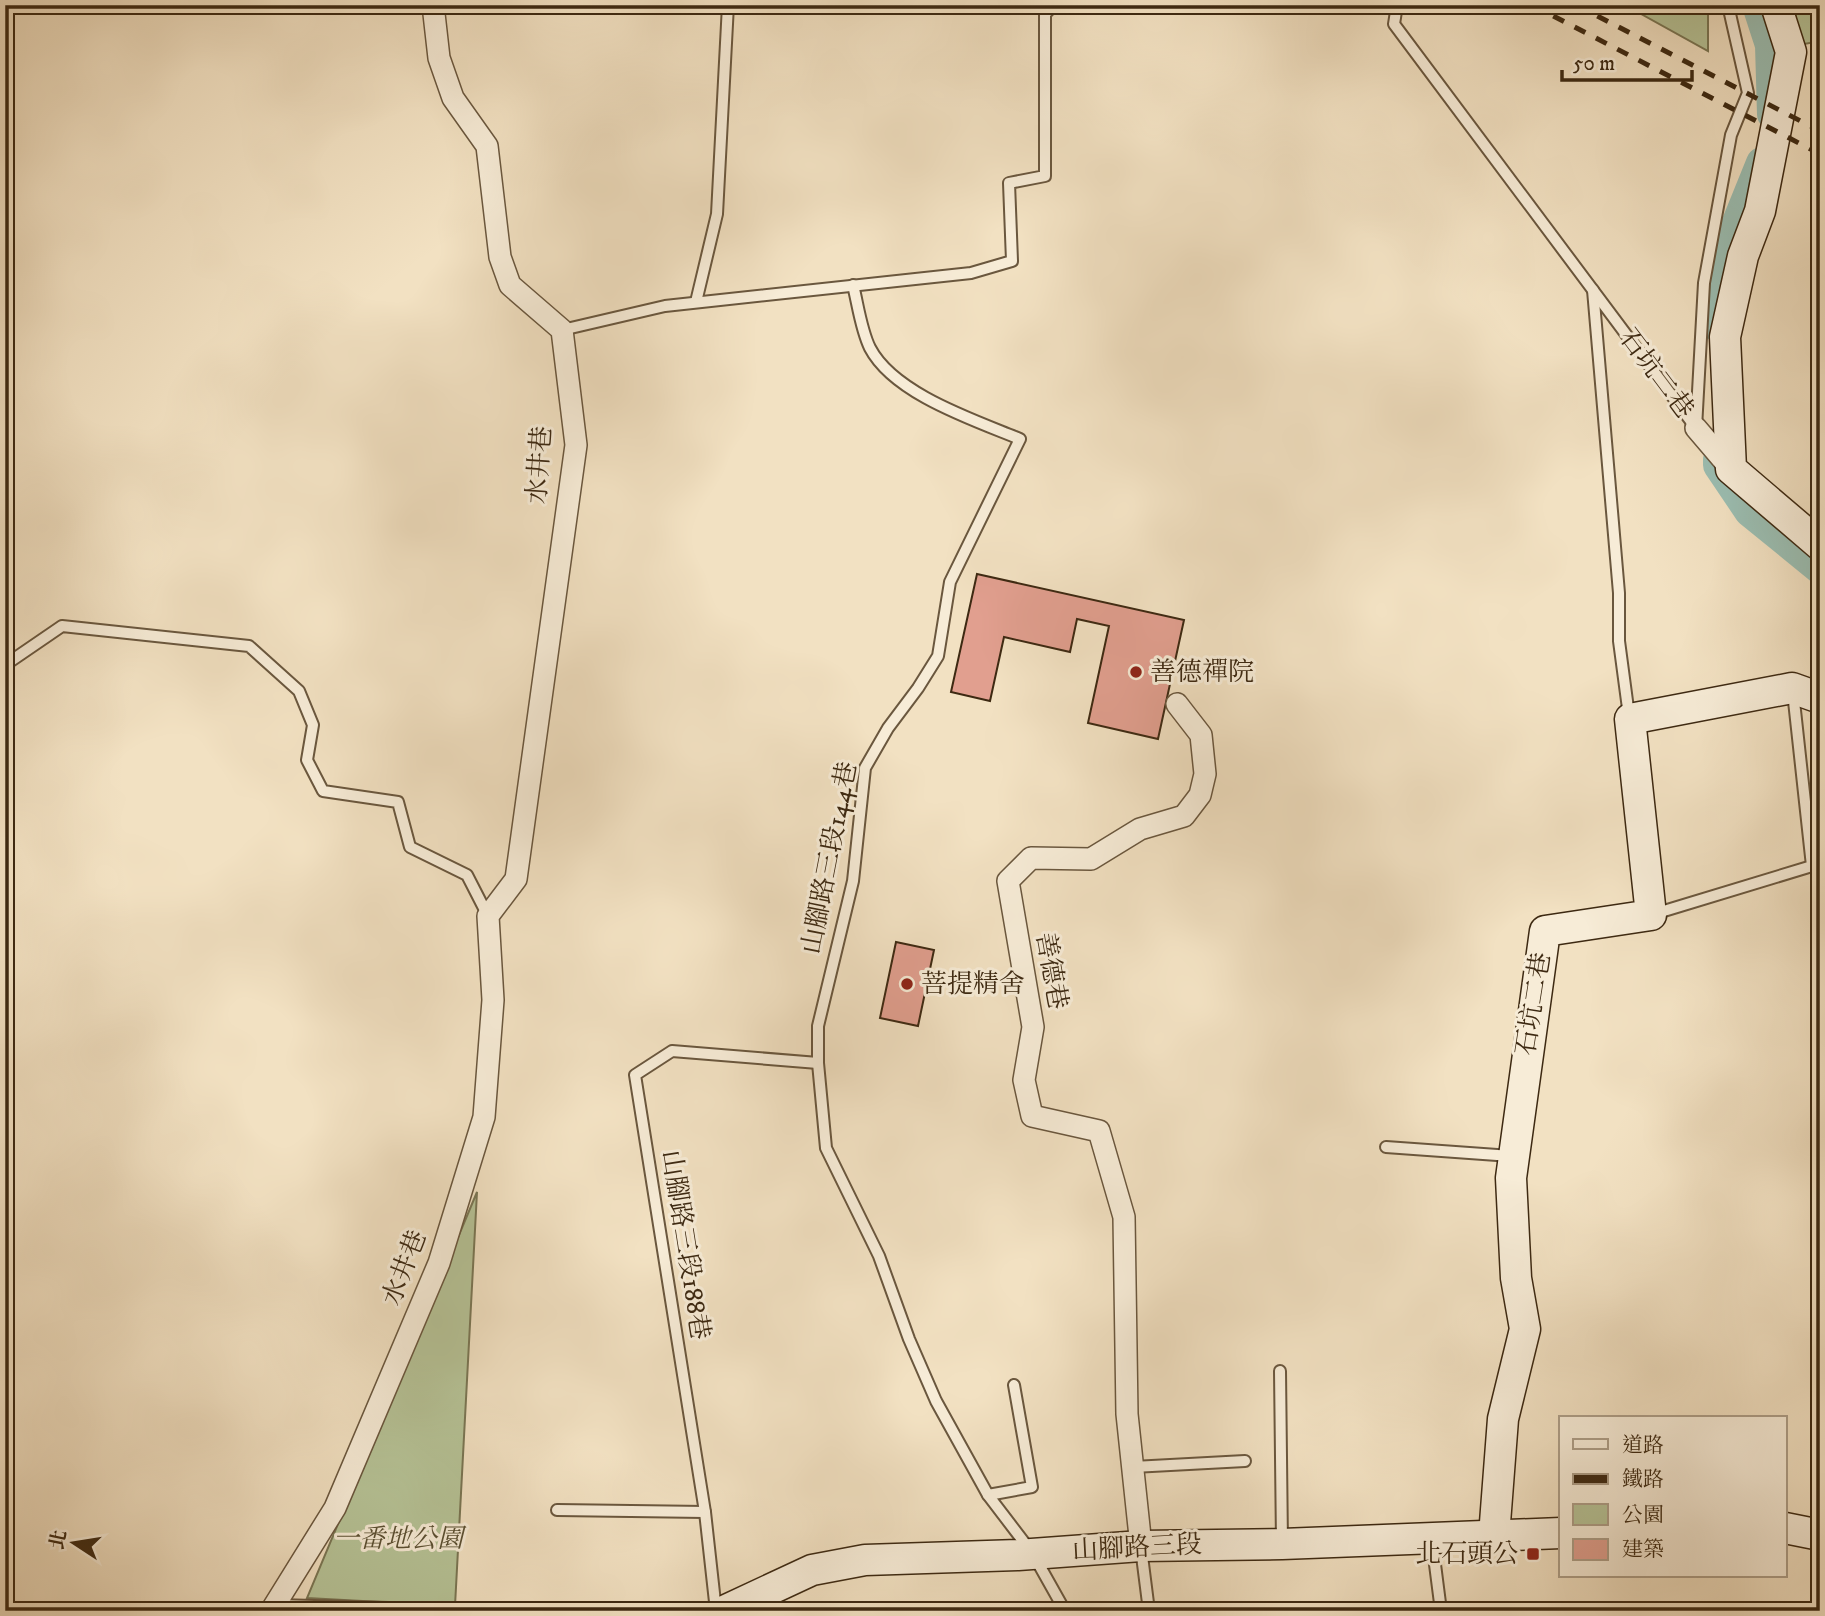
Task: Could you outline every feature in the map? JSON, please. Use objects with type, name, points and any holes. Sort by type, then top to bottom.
[{"type":"street","points":[[433,5],[439,58],[453,98],[487,146],[500,257],[510,285],[562,330]]},
{"type":"street","name":"石坑二巷","points":[[1731,469],[1725,338],[1743,256],[1760,211],[1791,52],[1776,5]]},
{"type":"street","name":"水井巷","points":[[274,1608],[335,1508],[439,1263],[484,1117],[493,1000],[488,916],[516,879],[576,445],[562,330]]},
{"type":"street","points":[[1696,428],[1731,469],[1820,545]]},
{"type":"street","points":[[1651,915],[1630,719],[1792,688],[1820,698]]},
{"type":"street","name":"善德巷","points":[[1140,1546],[1126,1375],[1124,1217],[1099,1131],[1032,1116],[1024,1080],[1033,1027],[1008,881],[1031,858],[1091,859],[1140,829],[1184,816],[1200,795],[1205,774],[1201,736],[1177,704]]},
{"type":"street","name":"石坑二巷","points":[[1493,1536],[1503,1419],[1525,1329],[1516,1278],[1511,1178],[1545,931],[1651,915]]},
{"type":"street","points":[[1786,1528],[1820,1535]]},
{"type":"street","name":"山腳路三段","points":[[724,1611],[812,1570],[864,1560],[1033,1554],[1140,1546],[1282,1544],[1559,1533]]},
{"type":"lane","points":[[696,302],[717,214],[728,5]]},
{"type":"lane","points":[[562,330],[665,306],[971,272],[1012,261],[1009,183],[1045,176],[1045,14],[1054,5]]},
{"type":"lane","name":"石坑二巷","points":[[1397,5],[1394,24],[1696,428]]},
{"type":"lane","name":"石坑二巷","points":[[1696,428],[1704,283],[1731,135],[1748,93],[1728,5]]},
{"type":"lane","name":"山腳路三段144巷","points":[[853,285],[870,348],[892,377],[964,416],[1020,439],[950,582],[938,656],[919,688],[888,728],[865,768],[853,881],[818,1026],[818,1063],[826,1148],[879,1256],[909,1339],[936,1401],[988,1495],[1033,1554],[1065,1611]]},
{"type":"lane","points":[[1593,290],[1619,593],[1619,641],[1630,719]]},
{"type":"lane","name":"水井巷","points":[[5,665],[62,626],[249,646],[299,691],[313,725],[307,760],[323,792],[398,802],[410,847],[467,875],[488,916]]},
{"type":"lane","points":[[1651,915],[1812,866],[1792,688]]},
{"type":"lane","name":"山腳路三段188巷","points":[[716,1611],[705,1512],[635,1075],[672,1051],[818,1063]]},
{"type":"lane","points":[[1386,1147],[1514,1156]]},
{"type":"lane","points":[[1280,1371],[1282,1544]]},
{"type":"lane","points":[[988,1495],[1031,1487],[1014,1385]]},
{"type":"lane","points":[[1133,1467],[1245,1461]]},
{"type":"lane","points":[[557,1510],[705,1512]]},
{"type":"lane","points":[[1432,1539],[1441,1611]]},
{"type":"lane","points":[[1140,1546],[1149,1611]]},
{"type":"lane","points":[[274,1608],[501,1611]]},
{"type":"green space","points":[[1625,5],[1708,5],[1708,51]]},
{"type":"green space","points":[[1794,5],[1820,5],[1820,41],[1799,45]]},
{"type":"green space","name":"一番地公園","points":[[477,1192],[455,1606],[307,1598]]},
{"type":"building","name":"善德禪院","points":[[977,574],[1184,620],[1158,739],[1088,723],[1109,626],[1077,619],[1070,652],[1004,637],[990,701],[951,692]]},
{"type":"building","name":"菩提精舍","points":[[896,942],[934,950],[918,1026],[880,1018]]},
{"type":"waterway","points":[[1758,5],[1771,45],[1773,114]]},
{"type":"waterway","points":[[1714,324],[1728,247],[1762,163]]},
{"type":"waterway","points":[[1719,460],[1719,465],[1750,511],[1820,568]]},
{"type":"railway","points":[[1532,5],[1820,154]]},
{"type":"railway","points":[[1576,5],[1820,131]]},
{"type":"place","name":"善德禪院","points":[[1136,672]]},
{"type":"place","name":"菩提精舍","points":[[907,984]]},
{"type":"place","name":"北石頭公","points":[[1533,1554]]}]
